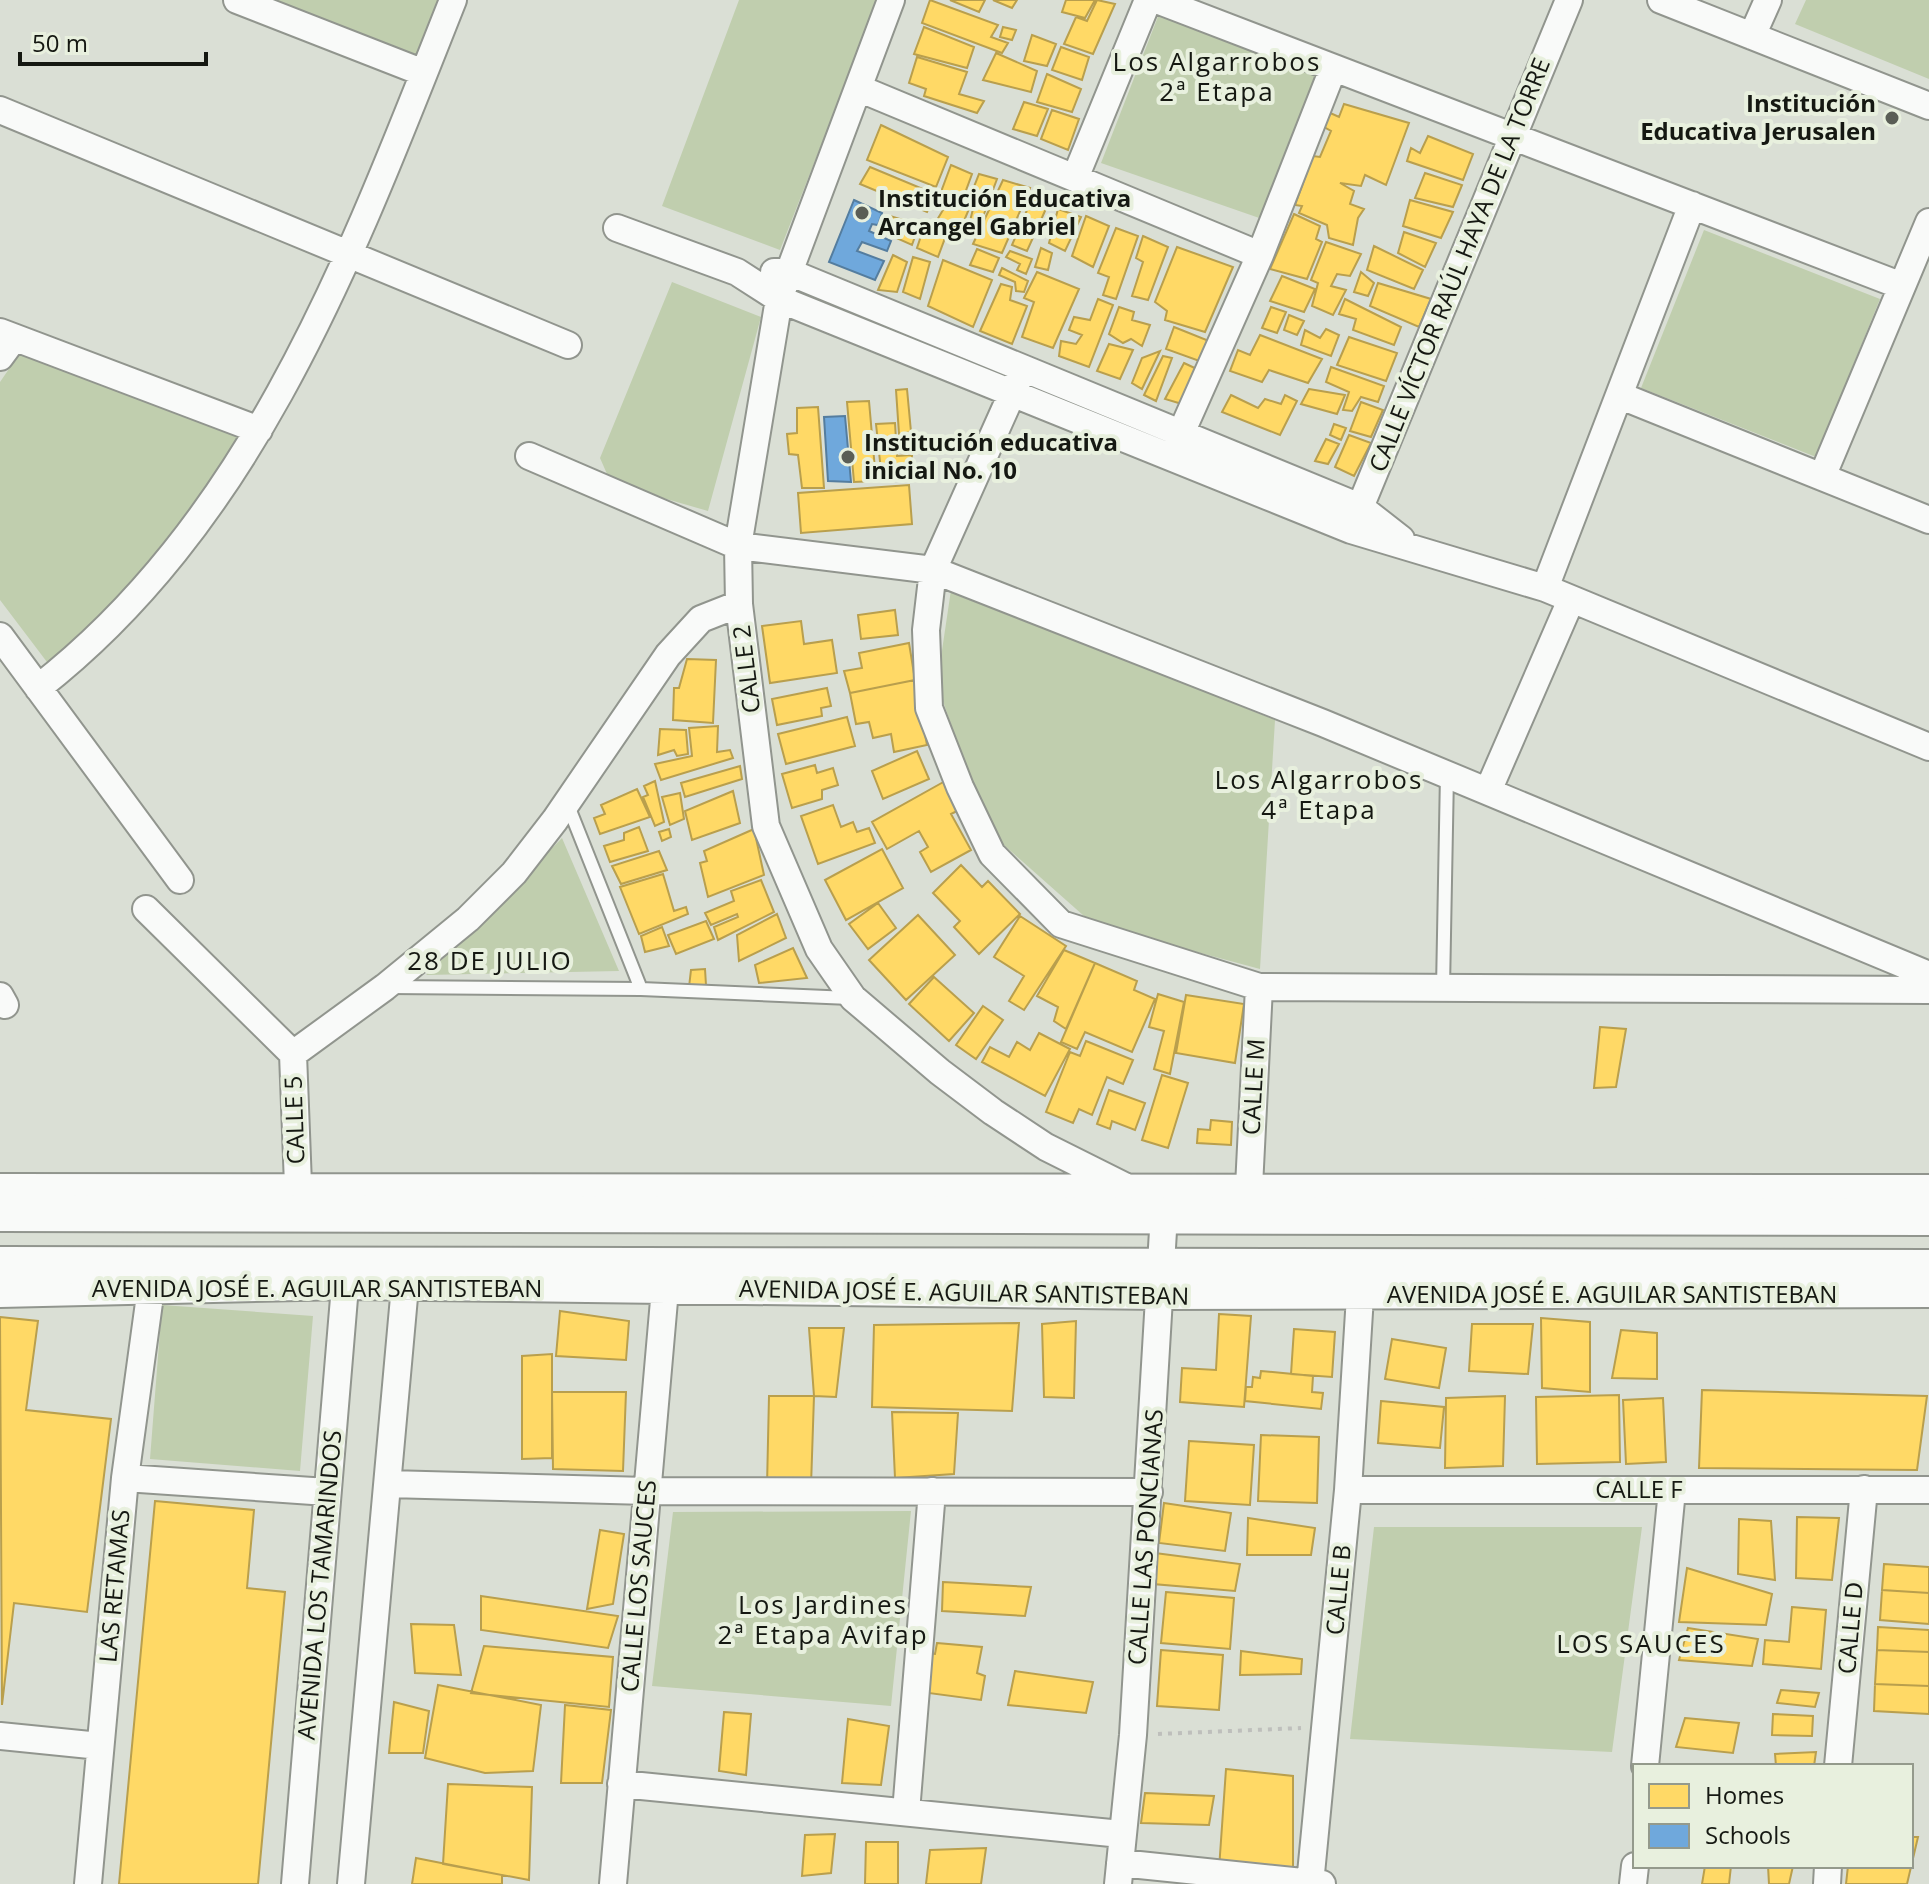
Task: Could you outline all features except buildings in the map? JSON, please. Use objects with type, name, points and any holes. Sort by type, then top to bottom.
[{"type":"main road","points":[[0,1213],[1165,1202],[1929,1217]]},
{"type":"main road","name":"AVENIDA JOSÉ E. AGUILAR SANTISTEBAN","points":[[0,1265],[1162,1282],[1929,1268]]},
{"type":"street","points":[[237,0],[424,73]]},
{"type":"street","points":[[38,688],[116,622],[172,557],[217,499],[259,430],[347,256],[453,0]]},
{"type":"street","name":"CALLE 2","points":[[891,0],[779,299],[738,546],[739,604],[766,826],[819,949],[853,998],[940,1072],[993,1112],[1046,1147],[1133,1190]]},
{"type":"street","points":[[1075,178],[1148,0]]},
{"type":"street","points":[[1157,0],[1902,286]]},
{"type":"street","name":"CALLE VÍCTOR RAÚL HAYA DE LA TORRE","points":[[1356,518],[1569,0]]},
{"type":"street","points":[[1661,0],[1929,106]]},
{"type":"street","points":[[1752,36],[1768,0]]},
{"type":"street","points":[[1170,458],[1260,255],[1333,69]]},
{"type":"street","points":[[858,88],[1260,255]]},
{"type":"street","points":[[0,110],[568,345]]},
{"type":"street","points":[[1545,588],[1692,205]]},
{"type":"street","points":[[1822,477],[1929,222]]},
{"type":"street","points":[[617,228],[737,272],[779,299],[1170,458],[1356,518]]},
{"type":"street","points":[[737,272],[789,272],[1181,433],[1413,549],[1545,588],[1929,747]]},
{"type":"street","points":[[5,342],[259,430]]},
{"type":"street","points":[[1023,369],[933,570],[926,630],[929,708],[960,787],[992,854],[1061,924],[1259,987],[1929,990]]},
{"type":"street","points":[[1621,396],[1929,520]]},
{"type":"street","points":[[529,456],[738,546],[933,570],[1447,774],[1929,975]]},
{"type":"street","points":[[1488,791],[1571,600]]},
{"type":"street","points":[[146,909],[293,1054],[385,987],[468,919],[514,873],[567,803],[668,655],[701,619],[739,604]]},
{"type":"street","points":[[0,636],[180,880]]},
{"type":"street","name":"CALLE M","points":[[1249,1187],[1259,987]]},
{"type":"street","name":"CALLE 5","points":[[293,1054],[298,1185]]},
{"type":"street","points":[[0,1187],[298,1185],[1133,1190],[1165,1202],[1249,1187],[1483,1191],[1929,1188]]},
{"type":"street","name":"CALLE LAS PONCIANAS","points":[[1119,1873],[1133,1735],[1165,1202]]},
{"type":"street","name":"AVENIDA JOSÉ E. AGUILAR SANTISTEBAN","points":[[0,1294],[151,1288],[405,1286],[665,1289],[1162,1282],[1360,1296],[1929,1294]]},
{"type":"street","name":"AVENIDA LOS TAMARINDOS","points":[[295,1884],[345,1286]]},
{"type":"street","points":[[351,1884],[405,1286]]},
{"type":"street","name":"LAS RETAMAS","points":[[88,1884],[125,1478],[151,1288]]},
{"type":"street","name":"CALLE LOS SAUCES","points":[[613,1884],[665,1289]]},
{"type":"street","name":"CALLE B","points":[[1314,1884],[1348,1490],[1360,1296]]},
{"type":"street","points":[[125,1478],[327,1492]]},
{"type":"street","points":[[388,1484],[647,1491],[1149,1492]]},
{"type":"street","name":"CALLE D","points":[[1838,1764],[1864,1489]]},
{"type":"street","name":"CALLE F","points":[[1348,1490],[1929,1490]]},
{"type":"street","points":[[1645,1764],[1672,1490]]},
{"type":"street","points":[[906,1812],[932,1491]]},
{"type":"street","points":[[0,1736],[100,1746]]},
{"type":"street","points":[[621,1784],[1121,1834]]},
{"type":"street","points":[[1119,1873],[1314,1884]]},
{"type":"lane","points":[[1443,988],[1447,774]]},
{"type":"lane","points":[[567,803],[641,989]]},
{"type":"lane","points":[[385,987],[641,989],[853,998]]},
{"type":"path","points":[[1133,1735],[1328,1727]]},
{"type":"green space","points":[[256,0],[446,0],[421,65]]},
{"type":"green space","points":[[739,0],[878,0],[780,250],[662,206]]},
{"type":"green space","points":[[1806,0],[1929,0],[1929,79],[1795,24]]},
{"type":"green space","points":[[1159,14],[1322,78],[1265,220],[1101,163]]},
{"type":"green space","points":[[1704,230],[1880,299],[1816,457],[1641,388]]},
{"type":"green space","points":[[672,282],[761,317],[708,511],[611,483],[600,458]]},
{"type":"green space","points":[[20,353],[246,434],[147,574],[50,666],[0,600],[0,382]]},
{"type":"green space","points":[[951,590],[1275,720],[1260,969],[1093,924],[988,831],[937,684]]},
{"type":"green space","points":[[562,838],[619,971],[426,975]]},
{"type":"green space","points":[[162,1305],[313,1316],[300,1471],[150,1459]]},
{"type":"green space","points":[[911,1511],[891,1706],[652,1686],[673,1512]]},
{"type":"green space","points":[[1374,1527],[1642,1527],[1612,1752],[1350,1739]]},
{"type":"place","name":"Institución Educativa Jerusalen","points":[[1892,118]]},
{"type":"place","name":"Institución Educativa Arcangel Gabriel","points":[[862,213]]},
{"type":"place","name":"Institución educativa inicial No. 10","points":[[848,457]]},
{"type":"district","name":"Los Algarrobos 2ª Etapa","points":[[1217,77]]},
{"type":"district","name":"Los Algarrobos 4ª Etapa","points":[[1319,795]]},
{"type":"district","name":"28 DE JULIO","points":[[490,961]]},
{"type":"district","name":"Los Jardines 2ª Etapa Avifap","points":[[823,1620]]},
{"type":"district","name":"LOS SAUCES","points":[[1641,1644]]}]
